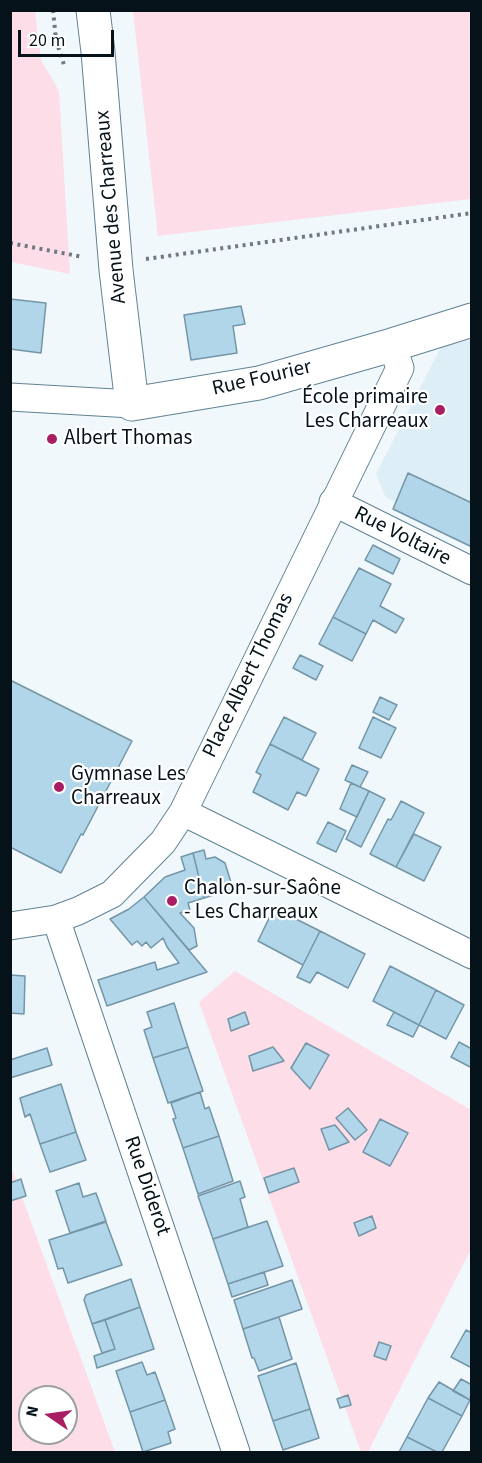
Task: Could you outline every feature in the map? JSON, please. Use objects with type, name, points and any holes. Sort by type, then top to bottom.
[{"type":"main road","name":"Avenue des Charreaux","points":[[93,10],[116,270],[132,404]]},
{"type":"main road","name":"Rue Fourier","points":[[132,404],[259,383],[471,320]]},
{"type":"street","name":"Place Albert Thomas","points":[[10,926],[56,919],[112,894],[163,842],[183,812],[400,368],[392,345]]},
{"type":"street","name":"Rue Fourier","points":[[10,397],[132,404]]},
{"type":"street","name":"Rue Voltaire","points":[[333,502],[471,571]]},
{"type":"street","points":[[183,812],[471,955]]},
{"type":"street","name":"Rue Diderot","points":[[56,919],[236,1452]]},
{"type":"path","points":[[53,10],[56,40],[66,73]]},
{"type":"path","points":[[141,263],[146,259],[471,213]]},
{"type":"path","points":[[10,243],[88,258]]},
{"type":"shaded area","points":[[10,11],[35,11],[41,60],[59,91],[70,274],[11,262]]},
{"type":"shaded area","points":[[133,11],[471,11],[471,199],[158,236]]},
{"type":"shaded area","name":"École primaire Les Charreaux","points":[[471,340],[471,547],[393,509],[396,502],[386,498],[376,474],[441,347]]},
{"type":"shaded area","points":[[235,971],[471,1110],[471,1249],[368,1452],[361,1452],[199,1002]]},
{"type":"shaded area","points":[[11,1167],[115,1452],[11,1452]]},
{"type":"building","points":[[10,299],[46,303],[41,353],[10,349]]},
{"type":"building","points":[[241,306],[245,324],[233,326],[237,353],[191,360],[184,315]]},
{"type":"building","points":[[408,473],[472,503],[472,547],[393,509]]},
{"type":"building","points":[[373,545],[400,559],[393,574],[365,560]]},
{"type":"building","points":[[359,568],[391,584],[380,606],[404,619],[396,633],[373,620],[366,634],[333,617]]},
{"type":"building","points":[[333,617],[366,634],[352,661],[319,644]]},
{"type":"building","points":[[300,655],[323,666],[316,680],[293,668]]},
{"type":"building","name":"Gymnase Les Charreaux","points":[[10,680],[132,741],[61,873],[10,847]]},
{"type":"building","points":[[380,697],[397,705],[389,720],[373,712]]},
{"type":"building","points":[[284,717],[316,733],[302,760],[270,744]]},
{"type":"building","points":[[373,717],[396,728],[381,758],[359,748]]},
{"type":"building","points":[[270,744],[319,769],[306,796],[297,792],[288,810],[253,792],[261,775],[256,772]]},
{"type":"building","points":[[352,765],[368,772],[360,787],[345,780]]},
{"type":"building","points":[[351,783],[369,791],[357,817],[340,809]]},
{"type":"building","points":[[369,791],[385,799],[361,847],[346,839]]},
{"type":"building","points":[[401,801],[424,813],[396,867],[370,854],[388,819],[391,820]]},
{"type":"building","points":[[328,822],[346,831],[336,852],[317,843]]},
{"type":"building","points":[[414,834],[441,847],[424,881],[396,867]]},
{"type":"building","points":[[204,850],[206,859],[215,857],[225,863],[233,889],[204,898],[193,853]]},
{"type":"building","name":"Chalon-sur-Saône - Les Charreaux","points":[[193,853],[204,898],[188,903],[190,910],[180,913],[194,928],[197,946],[189,950],[144,897],[165,877],[185,870],[181,857]]},
{"type":"building","points":[[144,897],[207,972],[107,1006],[98,980],[155,962],[157,970],[179,963],[163,938],[151,948],[146,942],[142,946],[137,941],[132,945],[110,919],[129,909]]},
{"type":"building","points":[[274,908],[320,931],[303,965],[258,941]]},
{"type":"building","points":[[320,931],[365,954],[348,988],[317,972],[310,983],[297,977]]},
{"type":"building","points":[[390,966],[436,990],[419,1025],[373,1001]]},
{"type":"building","points":[[10,975],[25,976],[24,1014],[10,1013]]},
{"type":"building","points":[[436,990],[464,1005],[446,1039],[419,1025]]},
{"type":"building","points":[[174,1003],[188,1047],[153,1058],[144,1030],[152,1027],[147,1012]]},
{"type":"building","points":[[245,1012],[249,1024],[231,1031],[228,1019]]},
{"type":"building","points":[[394,1012],[419,1025],[413,1037],[387,1025]]},
{"type":"building","points":[[459,1042],[472,1049],[472,1068],[451,1057]]},
{"type":"building","points":[[306,1043],[329,1055],[310,1089],[291,1068]]},
{"type":"building","points":[[188,1047],[203,1091],[168,1103],[153,1058]]},
{"type":"building","points":[[273,1047],[284,1061],[253,1071],[249,1056]]},
{"type":"building","points":[[47,1048],[52,1065],[10,1078],[10,1060]]},
{"type":"building","points":[[61,1084],[76,1132],[40,1144],[30,1114],[25,1117],[20,1098]]},
{"type":"building","points":[[200,1092],[205,1109],[209,1107],[219,1136],[183,1148],[173,1119],[176,1118],[171,1103]]},
{"type":"building","points":[[348,1108],[367,1130],[355,1140],[336,1118]]},
{"type":"building","points":[[380,1119],[408,1133],[390,1166],[363,1152]]},
{"type":"building","points":[[335,1125],[349,1142],[329,1150],[321,1129]]},
{"type":"building","points":[[76,1132],[86,1160],[50,1172],[40,1144]]},
{"type":"building","points":[[219,1136],[233,1181],[198,1194],[183,1148]]},
{"type":"building","points":[[294,1168],[299,1182],[269,1193],[264,1178]]},
{"type":"building","points":[[21,1179],[26,1196],[10,1201],[10,1183]]},
{"type":"building","points":[[240,1181],[245,1197],[240,1199],[248,1227],[213,1239],[198,1196]]},
{"type":"building","points":[[79,1183],[83,1197],[96,1193],[106,1221],[70,1233],[56,1191]]},
{"type":"building","points":[[372,1216],[376,1228],[359,1236],[354,1223]]},
{"type":"building","points":[[267,1221],[283,1266],[228,1284],[213,1239]]},
{"type":"building","points":[[106,1222],[122,1265],[68,1283],[63,1268],[58,1269],[49,1240]]},
{"type":"building","points":[[264,1272],[268,1285],[232,1297],[228,1284]]},
{"type":"building","points":[[131,1279],[140,1307],[92,1324],[84,1300],[86,1295]]},
{"type":"building","points":[[292,1280],[302,1309],[243,1329],[234,1300]]},
{"type":"building","points":[[140,1307],[154,1349],[97,1368],[94,1356],[115,1349],[105,1320]]},
{"type":"building","points":[[279,1317],[292,1359],[259,1371],[252,1358],[243,1329]]},
{"type":"building","points":[[105,1320],[115,1349],[102,1353],[92,1324]]},
{"type":"building","points":[[466,1330],[472,1333],[472,1368],[451,1357]]},
{"type":"building","points":[[379,1342],[391,1346],[386,1360],[374,1356]]},
{"type":"building","points":[[142,1362],[147,1375],[155,1372],[165,1400],[130,1412],[116,1371]]},
{"type":"building","points":[[296,1363],[310,1409],[273,1421],[258,1376]]},
{"type":"building","points":[[461,1379],[472,1385],[470,1400],[453,1391]]},
{"type":"building","points":[[439,1382],[470,1400],[462,1416],[428,1398]]},
{"type":"building","points":[[348,1395],[351,1405],[340,1408],[337,1399]]},
{"type":"building","points":[[428,1398],[462,1416],[442,1452],[437,1452],[407,1437]]},
{"type":"building","points":[[165,1400],[175,1429],[168,1432],[171,1443],[143,1452],[130,1412]]},
{"type":"building","points":[[310,1409],[319,1438],[283,1450],[273,1421]]},
{"type":"building","points":[[407,1437],[437,1452],[399,1452]]},
{"type":"place","name":"École primaire Les Charreaux","points":[[440,410]]},
{"type":"place","name":"Albert Thomas","points":[[52,439]]},
{"type":"place","name":"Gymnase Les Charreaux","points":[[59,787]]},
{"type":"place","name":"Chalon-sur-Saône - Les Charreaux","points":[[172,901]]}]
